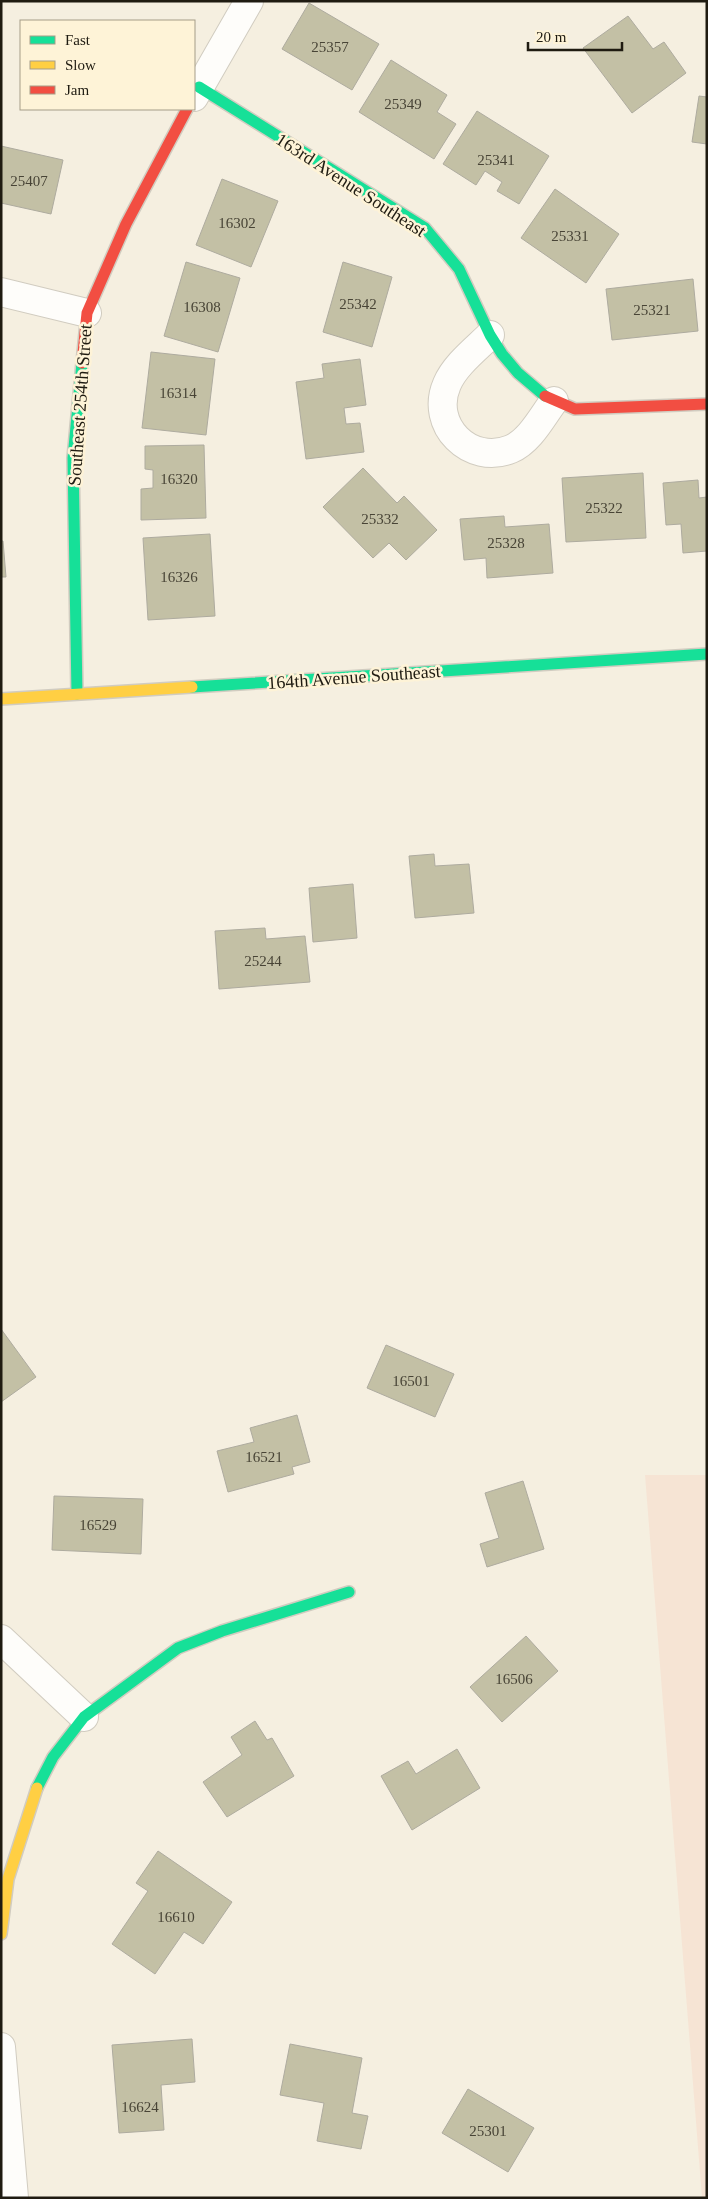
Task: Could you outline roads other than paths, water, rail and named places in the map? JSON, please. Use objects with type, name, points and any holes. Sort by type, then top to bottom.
[{"type":"street","name":"Southeast 254th Street","points":[[195,95],[249,1]]},
{"type":"street","name":"163rd Avenue Southeast","points":[[195,99],[425,228],[459,269],[490,335],[518,373],[537,391],[554,401],[576,409],[707,404]]},
{"type":"street","name":"Southeast 254th Street","points":[[77,694],[73,458],[87,313],[126,224],[187,110]]},
{"type":"street","points":[[1,292],[87,313]]},
{"type":"street","points":[[490,335],[457,370],[448,383],[443,397],[443,413],[448,427],[456,440],[469,449],[484,453],[499,453],[513,448],[526,439],[554,401]]},
{"type":"street","name":"164th Avenue Southeast","points":[[1,699],[707,654]]},
{"type":"street","points":[[1,1934],[8,1879],[33,1795],[53,1756],[84,1716],[178,1648],[222,1630],[349,1592]]},
{"type":"street","points":[[1,1639],[84,1716]]},
{"type":"street","points":[[1,2047],[14,2198]]}]
